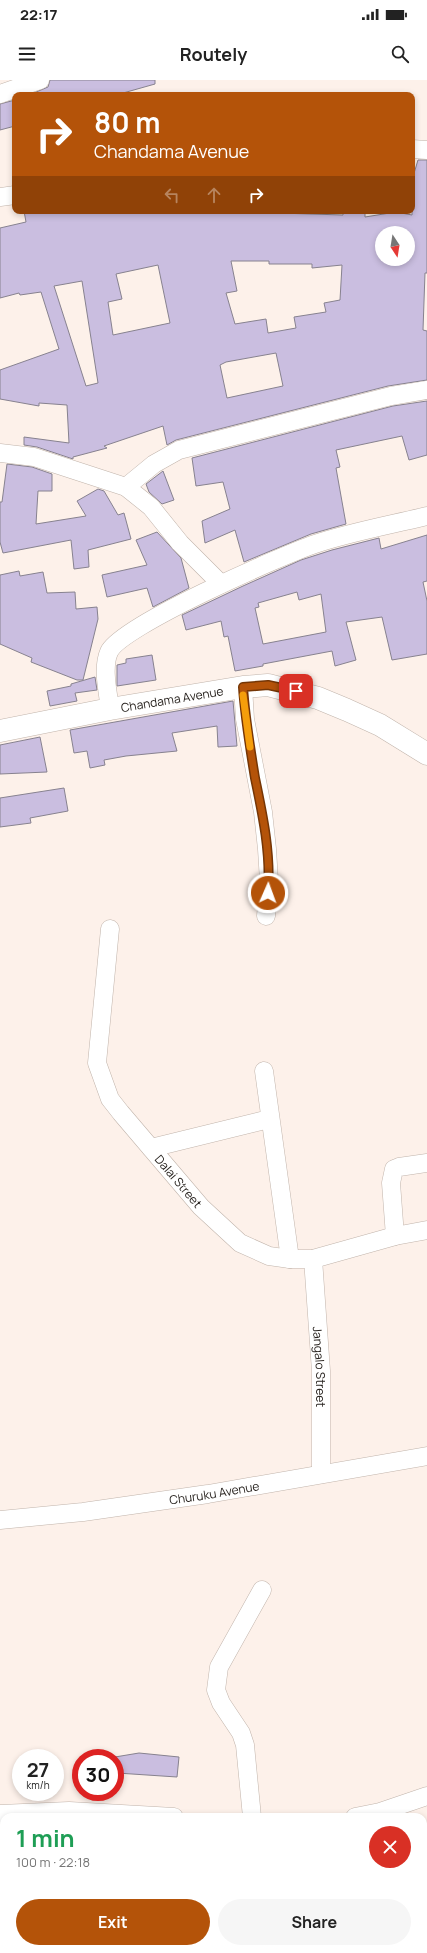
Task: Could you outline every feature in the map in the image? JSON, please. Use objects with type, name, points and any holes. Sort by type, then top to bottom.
[{"type":"street","points":[[0,94],[40,80]]},
{"type":"street","points":[[415,149],[427,150]]},
{"type":"street","points":[[0,197],[12,195]]},
{"type":"street","points":[[126,487],[154,464],[179,450],[391,396],[427,390]]},
{"type":"street","points":[[0,454],[40,459],[126,487],[152,507],[180,543],[221,584]]},
{"type":"street","points":[[110,709],[106,670],[109,651],[122,638],[151,620],[221,584],[315,544],[427,516]]},
{"type":"street","name":"Chandama Avenue","points":[[0,731],[110,709],[243,687],[268,685],[318,698],[380,725],[427,754]]},
{"type":"street","points":[[243,687],[245,719],[263,812],[268,849],[269,881],[266,916]]},
{"type":"street","name":"Dalai Street","points":[[110,929],[97,1063],[110,1099],[201,1207],[240,1243],[269,1256],[290,1259],[313,1259],[395,1236],[427,1230]]},
{"type":"street","points":[[264,1071],[269,1119],[290,1259]]},
{"type":"street","points":[[150,1148],[269,1119]]},
{"type":"street","points":[[395,1236],[391,1183],[394,1169],[399,1166],[427,1163]]},
{"type":"street","name":"Jangalo Street","points":[[313,1259],[321,1371],[321,1474]]},
{"type":"street","name":"Churuku Avenue","points":[[0,1520],[83,1512],[249,1487],[427,1456]]},
{"type":"street","points":[[252,1813],[245,1745],[241,1732],[221,1703],[216,1690],[219,1667],[262,1590]]},
{"type":"street","points":[[383,1813],[427,1796]]},
{"type":"street","points":[[17,1813],[69,1810],[114,1813]]},
{"type":"building","points":[[50,80],[155,80],[155,84],[127,92],[36,92],[48,87]]},
{"type":"building","points":[[12,101],[12,127],[0,130],[0,104]]},
{"type":"building","points":[[418,160],[427,160],[427,273],[425,273],[423,330],[427,331],[427,380],[388,386],[176,440],[167,445],[163,426],[104,446],[107,448],[73,457],[73,459],[37,447],[24,445],[24,437],[69,443],[67,405],[39,403],[39,406],[0,399],[0,370],[59,349],[41,292],[20,295],[19,293],[0,298],[0,228],[26,222],[25,214],[365,214],[365,217],[384,214],[415,214],[415,170]],"holes":[[[231,261],[269,261],[269,264],[312,264],[312,268],[342,265],[340,300],[324,303],[326,312],[294,317],[296,328],[268,333],[266,319],[235,324],[226,293],[237,291]],[[158,265],[170,323],[113,335],[108,302],[122,299],[116,274]],[[82,281],[98,383],[86,386],[54,286]],[[276,353],[283,386],[227,398],[220,365],[226,362]]]},
{"type":"building","points":[[427,401],[427,455],[409,460],[402,436],[336,450],[340,467],[336,468],[346,524],[311,534],[244,562],[235,530],[205,543],[202,521],[230,509],[223,482],[196,486],[192,458],[393,406]]},
{"type":"building","points":[[7,464],[32,467],[52,474],[52,491],[38,491],[36,524],[86,516],[77,501],[98,489],[104,491],[118,515],[124,513],[131,539],[88,550],[89,567],[74,569],[71,540],[3,553],[0,542],[0,502],[2,502]]},
{"type":"building","points":[[163,471],[174,500],[162,504],[149,492],[146,484]]},
{"type":"building","points":[[157,532],[181,558],[189,588],[153,607],[147,588],[107,597],[102,575],[147,565],[136,540]]},
{"type":"building","points":[[427,535],[427,581],[423,582],[427,601],[427,654],[392,660],[382,617],[346,622],[356,660],[335,666],[332,651],[263,664],[263,666],[235,671],[228,636],[224,637],[221,621],[186,630],[182,615],[301,560],[332,550],[379,538],[381,549]],"holes":[[[297,592],[299,600],[321,594],[326,632],[263,644],[255,608],[259,607],[258,603]]]},
{"type":"building","points":[[19,571],[20,576],[43,572],[47,593],[75,592],[76,609],[97,607],[98,619],[83,680],[77,680],[31,662],[32,658],[0,644],[0,575]]},
{"type":"building","points":[[152,655],[156,680],[117,686],[117,665],[126,663],[126,659]]},
{"type":"building","points":[[95,677],[97,690],[75,693],[77,701],[50,706],[47,691],[71,686],[71,684]]},
{"type":"building","points":[[233,701],[237,746],[218,747],[217,726],[172,733],[177,751],[126,756],[104,760],[105,765],[90,768],[87,751],[74,753],[70,730]]},
{"type":"building","points":[[40,737],[47,772],[0,774],[0,745]]},
{"type":"building","points":[[64,788],[68,811],[30,818],[31,823],[0,827],[0,798]]},
{"type":"building","points":[[139,1753],[179,1757],[177,1777],[124,1773],[124,1756]]},
{"type":"slow traffic","points":[[243,695],[245,719],[250,747]]},
{"type":"route","points":[[268,893],[268,849],[263,812],[245,719],[243,687],[268,685],[296,691]]}]
